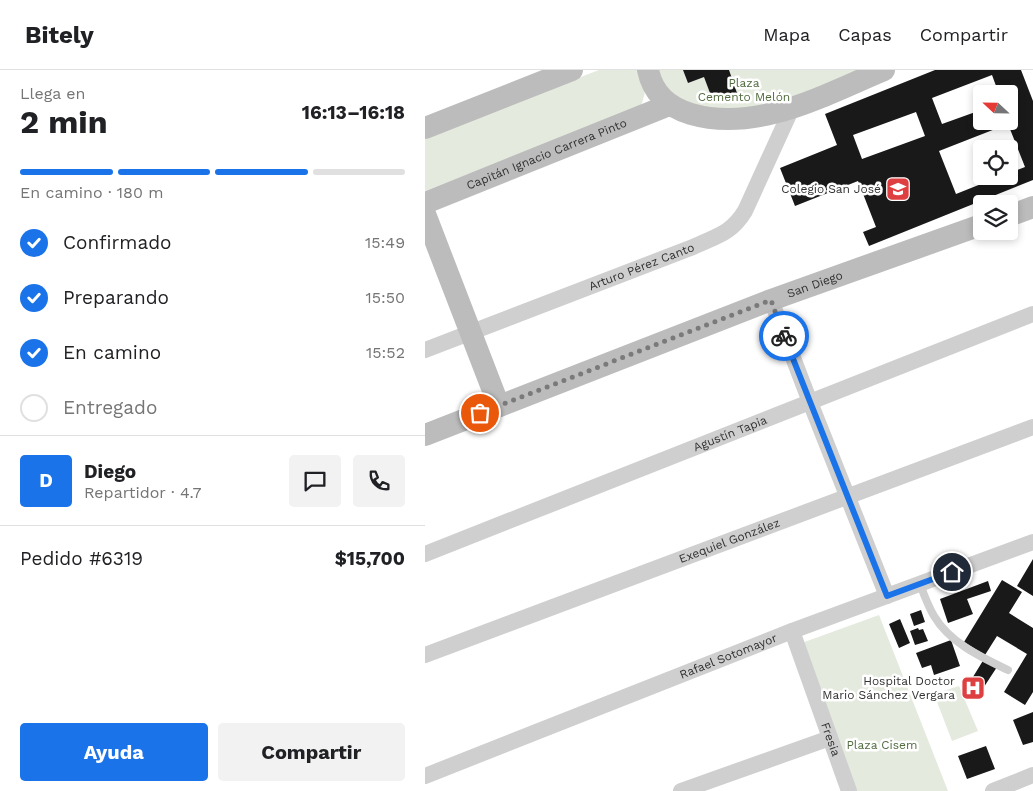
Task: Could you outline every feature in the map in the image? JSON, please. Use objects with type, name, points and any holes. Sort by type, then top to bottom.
[{"type":"street","points":[[425,128],[572,70]]},
{"type":"street","points":[[648,70],[649,77],[659,95],[669,105],[696,115],[722,120],[742,119],[792,108],[884,70]]},
{"type":"street","name":"Capitán Ignacio Carrera Pinto","points":[[425,203],[669,105]]},
{"type":"street","name":"Arturo Pérez Canto","points":[[425,350],[693,247],[730,230],[739,222],[745,211],[792,108]]},
{"type":"street","points":[[1018,213],[1033,207]]},
{"type":"street","points":[[425,214],[499,406]]},
{"type":"street","name":"San Diego","points":[[425,435],[771,300],[973,228]]},
{"type":"street","points":[[771,300],[809,402],[887,596]]},
{"type":"street","name":"Agustín Tapia","points":[[425,554],[1033,314]]},
{"type":"street","name":"Exequiel González","points":[[425,655],[1033,427]]},
{"type":"street","name":"Rafael Sotomayor","points":[[425,776],[792,631],[1033,542]]},
{"type":"street","name":"Fresia","points":[[792,631],[849,791]]},
{"type":"street","points":[[681,791],[830,738]]},
{"type":"street","points":[[993,791],[1033,775]]},
{"type":"lane","points":[[920,584],[934,615],[946,631],[968,649],[1008,670]]},
{"type":"green space","points":[[599,70],[637,70],[643,79],[645,87],[641,106],[425,191],[425,137]]},
{"type":"green space","name":"Plaza Cemento Melón","points":[[656,70],[866,70],[789,101],[723,112],[673,99]]},
{"type":"green space","name":"Plaza Cisem","points":[[879,615],[948,791],[852,791],[799,644]]},
{"type":"green space","points":[[959,686],[978,731],[952,741],[934,694]]},
{"type":"building","points":[[683,70],[729,70],[737,93],[713,101],[704,77],[688,83]]},
{"type":"building","points":[[935,70],[1021,70],[1033,101],[1033,180],[996,195],[973,195],[973,204],[869,246],[863,232],[876,227],[858,181],[795,206],[780,168],[837,145],[825,114]],"holes":[[[992,75],[996,85],[1018,85],[1018,130],[1010,130],[1014,140],[1018,140],[1018,149],[1025,167],[1018,170],[1018,185],[978,185],[956,194],[939,151],[993,130],[973,130],[973,113],[942,124],[932,98]],[[916,112],[925,136],[862,159],[853,135]]]},
{"type":"building","points":[[1033,559],[1033,596],[1017,586]]},
{"type":"building","points":[[1002,580],[1022,592],[1009,613],[1033,628],[1033,692],[1025,705],[1004,692],[1027,654],[997,636],[985,655],[964,642]]},
{"type":"building","points":[[988,581],[991,591],[967,599],[973,614],[948,623],[940,599]]},
{"type":"building","points":[[921,610],[925,622],[914,626],[910,614]]},
{"type":"building","points":[[900,619],[910,643],[899,648],[889,624]]},
{"type":"building","points":[[918,628],[919,630],[923,629],[928,641],[915,645],[910,631]]},
{"type":"building","points":[[951,640],[960,666],[934,675],[931,665],[922,668],[916,653]]},
{"type":"building","points":[[984,659],[997,667],[980,693],[968,685]]},
{"type":"building","points":[[1033,712],[1033,742],[1023,745],[1013,720]]},
{"type":"building","points":[[986,746],[995,769],[967,779],[958,756]]},
{"type":"way so far","points":[[480,413],[771,300],[784,336]]},
{"type":"place","name":"Colegio San José","points":[[898,189]]},
{"type":"place","name":"Hospital Doctor Mario Sánchez Vergara","points":[[973,688]]},
{"type":"route","points":[[784,336],[887,596],[952,572]]}]
